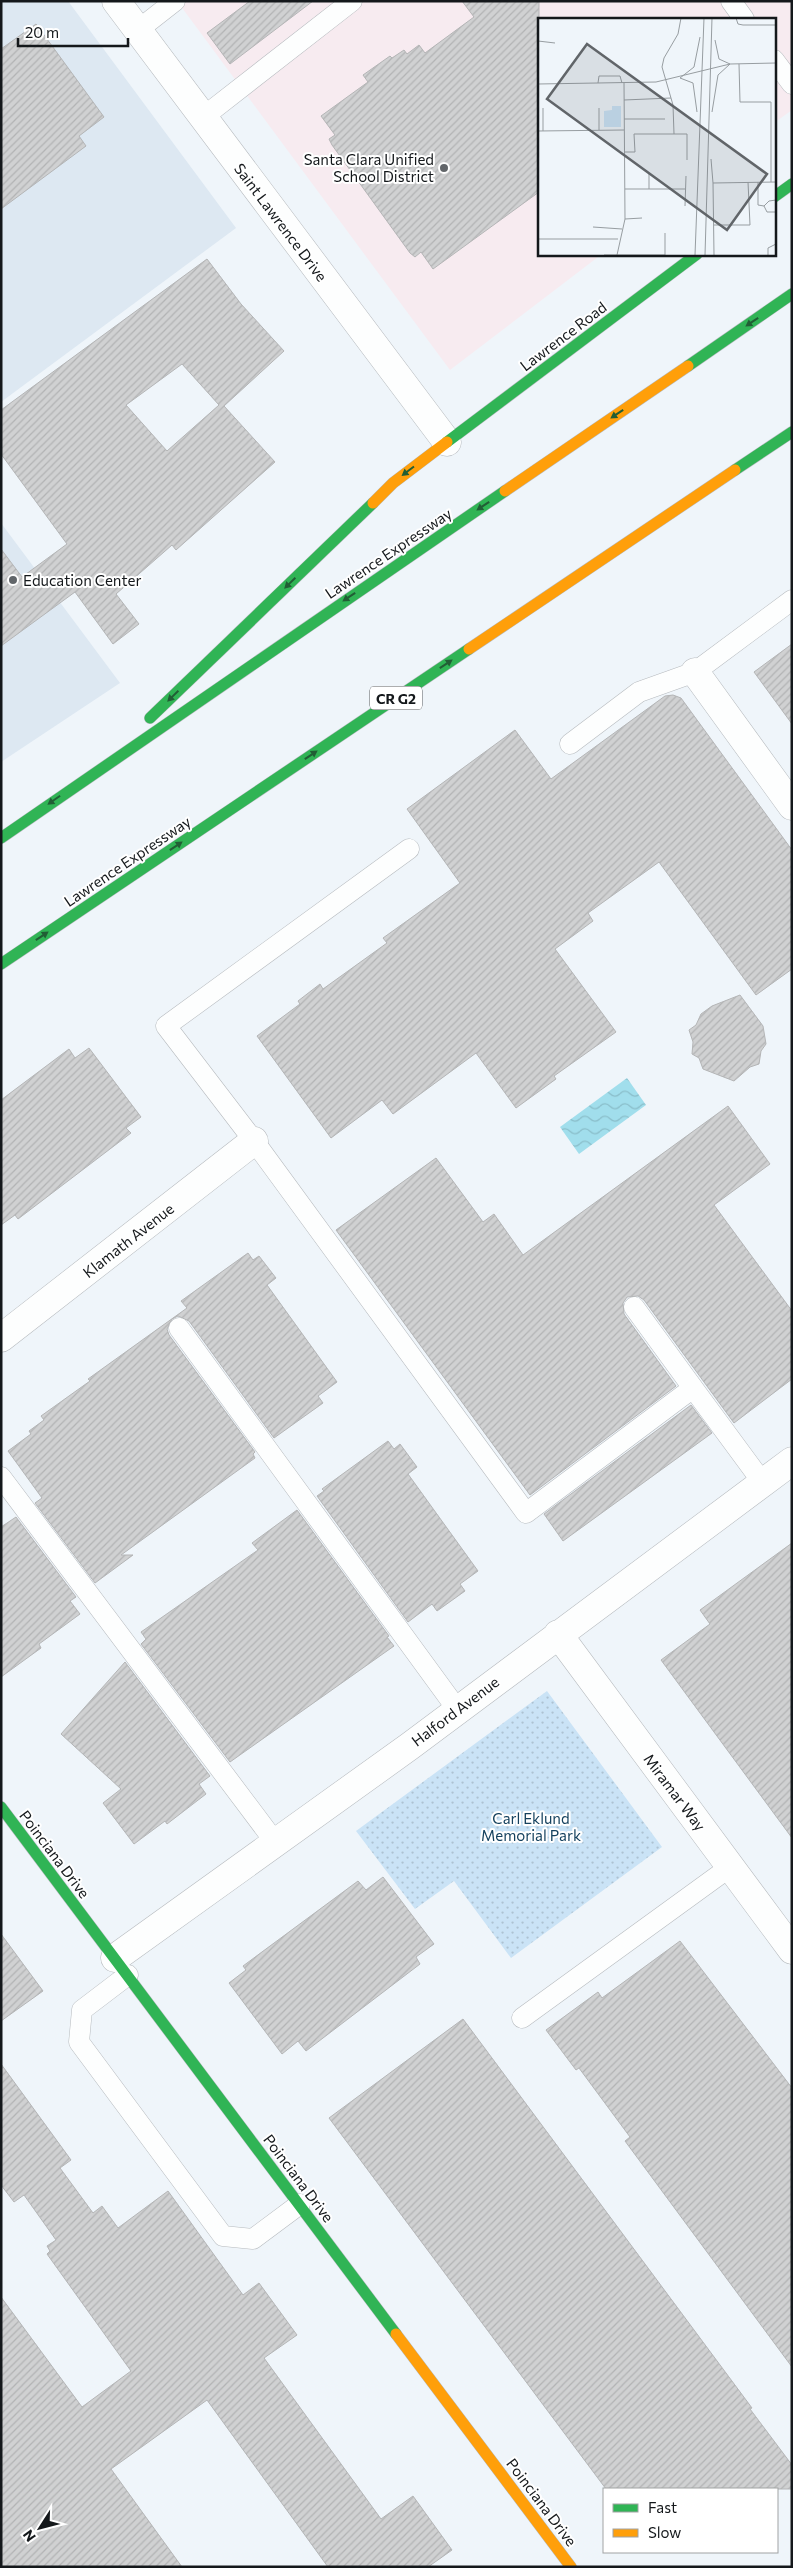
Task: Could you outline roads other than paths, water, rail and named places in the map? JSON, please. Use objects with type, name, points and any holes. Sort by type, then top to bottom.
[{"type":"main road","points":[[776,196],[792,184]]},
{"type":"main road","name":"Lawrence Road","points":[[94,772],[393,483],[696,255]]},
{"type":"main road","name":"Lawrence Expressway","points":[[1,838],[94,772],[792,294]]},
{"type":"main road","name":"Lawrence Expressway","points":[[1,964],[792,432]]},
{"type":"main road","name":"Poinciana Drive","points":[[1,1807],[571,2567]]},
{"type":"street","name":"Saint Lawrence Drive","points":[[116,1],[447,442]]},
{"type":"street","points":[[695,672],[792,806]]},
{"type":"street","name":"Klamath Avenue","points":[[1,1338],[254,1141]]},
{"type":"street","name":"Halford Avenue","points":[[121,1966],[275,1842],[792,1462]]},
{"type":"street","name":"Miramar Way","points":[[558,1634],[792,1950]]},
{"type":"lane","points":[[138,30],[175,1]]},
{"type":"lane","points":[[202,118],[352,1]]},
{"type":"lane","points":[[731,1],[743,18]]},
{"type":"lane","points":[[776,63],[792,84]]},
{"type":"lane","points":[[570,744],[640,692],[695,672],[792,600]]},
{"type":"lane","points":[[409,849],[166,1026],[254,1141],[526,1513],[693,1388]]},
{"type":"lane","points":[[634,1307],[763,1483]]},
{"type":"lane","points":[[179,1328],[457,1708]]},
{"type":"lane","points":[[1,1477],[275,1842]]},
{"type":"lane","points":[[522,2018],[730,1867]]},
{"type":"lane","points":[[121,1966],[82,2010],[79,2042],[223,2236],[253,2239],[300,2204]]},
{"type":"water","points":[[627,1078],[646,1105],[579,1154],[560,1127]]},
{"type":"place","name":"Santa Clara Unified School District","points":[[444,168]]},
{"type":"place","name":"Education Center","points":[[13,580]]},
{"type":"park label","name":"Carl Eklund Memorial Park","points":[[531,1826]]}]
